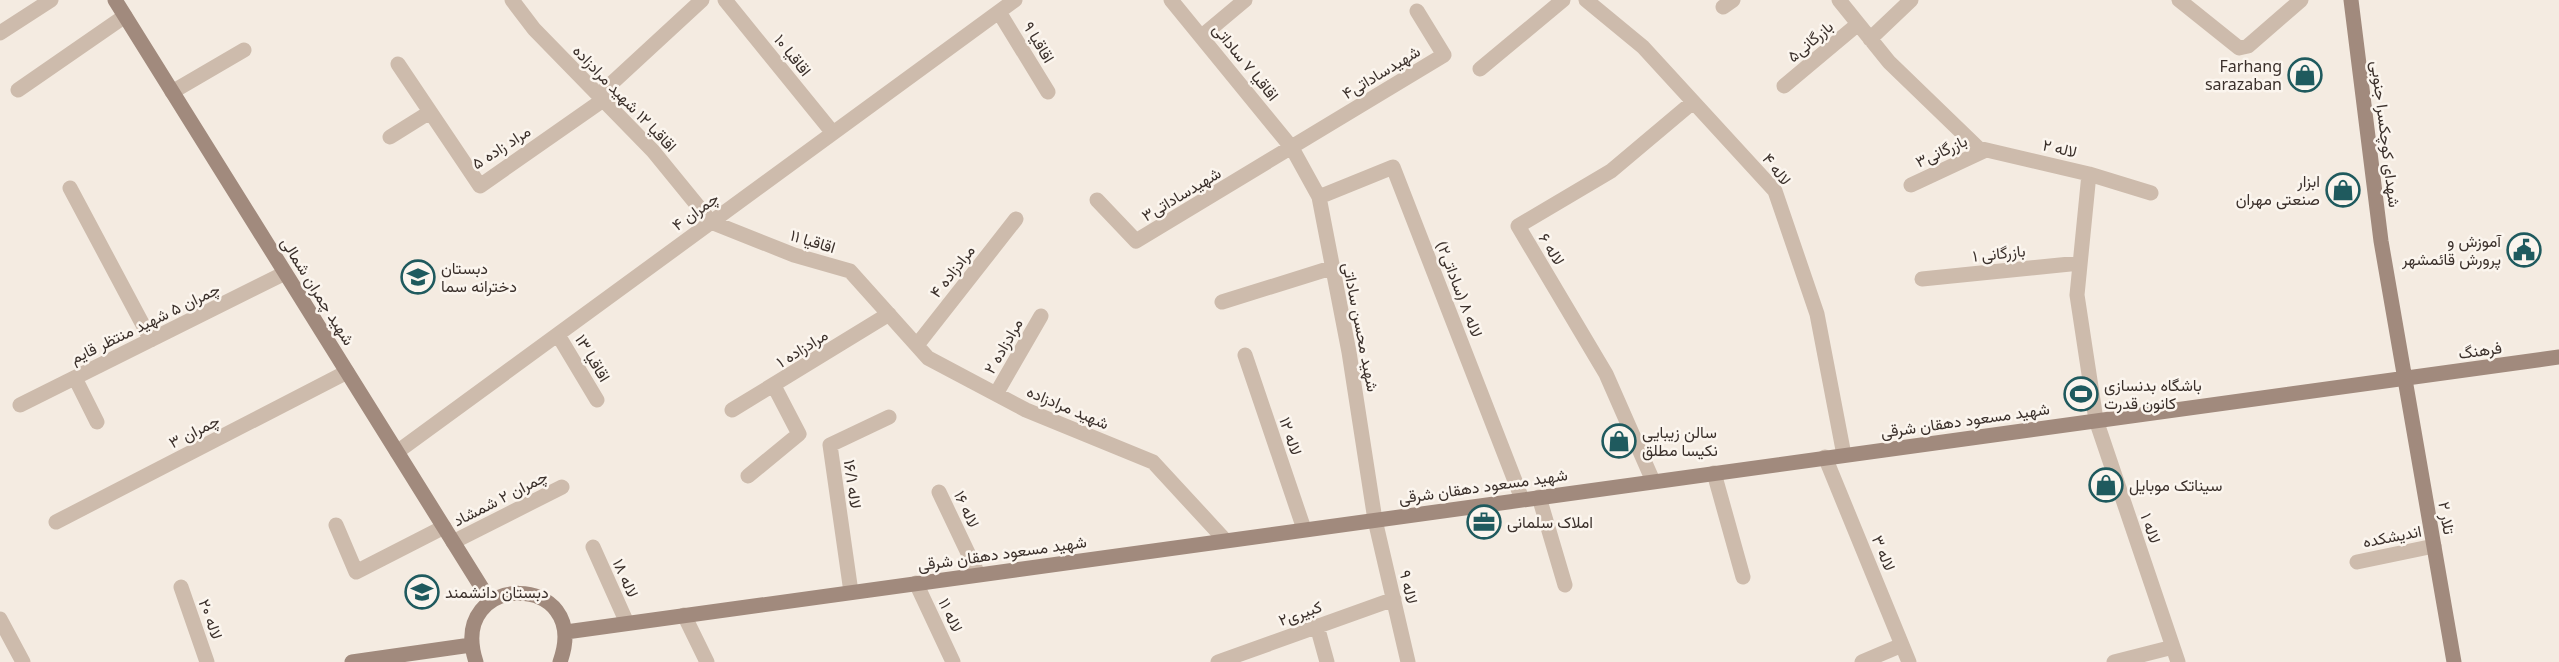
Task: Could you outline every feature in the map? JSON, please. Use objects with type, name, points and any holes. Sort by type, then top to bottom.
[{"type":"main road","name":"شهید چمران شمالی","points":[[115,0],[490,601]]},
{"type":"main road","name":"شهدای کوچکسرا جنوبی","points":[[2351,0],[2381,241],[2406,379]]},
{"type":"main road","name":"فرهنگ","points":[[2406,379],[2559,357]]},
{"type":"main road","name":"شهید مسعود دهقان شرقی","points":[[566,632],[1825,457],[2406,379]]},
{"type":"main road","name":"تلار ۲","points":[[2406,379],[2454,662]]},
{"type":"main road","points":[[476,662],[471,645],[474,620],[490,601],[505,593],[521,591],[537,595],[550,604],[560,616],[566,632],[565,647],[560,662]]},
{"type":"main road","points":[[352,662],[471,645]]},
{"type":"street","points":[[0,33],[51,0]]},
{"type":"street","name":"اقاقیا ۱۲ شهید مرادزاده","points":[[512,0],[534,29],[653,151],[711,222]]},
{"type":"street","points":[[601,97],[702,0]]},
{"type":"street","name":"اقاقیا ۱۰","points":[[725,0],[833,133]]},
{"type":"street","name":"چمران ۴","points":[[397,452],[1015,0]]},
{"type":"street","name":"اقاقیا ۷ ساداتی","points":[[1171,0],[1292,148]]},
{"type":"street","points":[[1202,36],[1245,0]]},
{"type":"street","points":[[1480,69],[1563,0]]},
{"type":"street","name":"لاله ۴","points":[[1586,0],[1643,47],[1775,191],[1817,314],[1844,455]]},
{"type":"street","name":"لاله ۲","points":[[1839,0],[1889,62],[1978,148],[2089,174],[2077,295],[2096,420]]},
{"type":"street","points":[[1870,39],[1911,0]]},
{"type":"street","points":[[2179,0],[2239,48],[2247,46],[2301,0]]},
{"type":"street","name":"شهیدساداتی۴","points":[[1292,148],[1444,55],[1417,11]]},
{"type":"street","name":"اقاقیا ۹","points":[[999,12],[1048,92]]},
{"type":"street","points":[[18,90],[125,16]]},
{"type":"street","name":"بازرگانی۵","points":[[1784,86],[1858,24]]},
{"type":"street","points":[[172,92],[244,50]]},
{"type":"street","name":"مراد زاده ۵","points":[[398,64],[480,186],[601,97]]},
{"type":"street","name":"لاله ۶","points":[[1653,481],[1606,374],[1518,226],[1611,171],[1693,102]]},
{"type":"street","points":[[390,137],[430,112]]},
{"type":"street","name":"شهید محسن ساداتی","points":[[1292,148],[1319,197],[1331,268],[1350,352],[1375,520]]},
{"type":"street","name":"شهیدساداتی۳","points":[[1097,200],[1136,241],[1292,148]]},
{"type":"street","name":"بازرگانی۳","points":[[1911,185],[1986,150]]},
{"type":"street","name":"لاله ۸ (ساداتی۲)","points":[[1319,197],[1393,167],[1522,499]]},
{"type":"street","points":[[2089,174],[2151,193]]},
{"type":"street","points":[[70,188],[151,340]]},
{"type":"street","name":"مرادزاده ۴","points":[[917,345],[1016,219]]},
{"type":"street","name":"اقاقیا ۱۱","points":[[711,222],[794,255],[850,271],[889,314]]},
{"type":"street","name":"بازرگانی ۱","points":[[1922,279],[2080,263]]},
{"type":"street","points":[[1222,302],[1331,268]]},
{"type":"street","name":"چمران ۵ شهید منتظر قایم","points":[[20,405],[285,273]]},
{"type":"street","name":"شهید مرادزاده","points":[[889,314],[928,358],[1026,410],[1153,462],[1225,540]]},
{"type":"street","name":"مرادزاده ۱","points":[[732,410],[889,314]]},
{"type":"street","name":"مرادزاده ۲","points":[[996,394],[1041,316]]},
{"type":"street","name":"اقاقیا ۱۳","points":[[558,335],[597,400]]},
{"type":"street","name":"لاله ۱۲","points":[[1245,355],[1304,529]]},
{"type":"street","name":"چمران ۳","points":[[56,522],[347,372]]},
{"type":"street","points":[[75,378],[97,422]]},
{"type":"street","points":[[748,476],[799,434],[774,386]]},
{"type":"street","name":"لاله ۱۶/۱","points":[[851,592],[830,446],[889,417]]},
{"type":"street","name":"لاله ۱","points":[[2096,420],[2175,655]]},
{"type":"street","name":"لاله ۳","points":[[1825,457],[1909,662]]},
{"type":"street","points":[[1714,473],[1743,577]]},
{"type":"street","name":"چمران ۲ شمشاد","points":[[453,542],[562,487]]},
{"type":"street","name":"لاله ۱۶","points":[[939,492],[978,574]]},
{"type":"street","points":[[1539,497],[1565,585]]},
{"type":"street","name":"لاله ۹","points":[[1375,520],[1408,662]]},
{"type":"street","points":[[336,525],[356,572],[444,527]]},
{"type":"street","name":"اندیشکده","points":[[2357,562],[2434,546]]},
{"type":"street","name":"لاله ۱۸","points":[[593,547],[627,623]]},
{"type":"street","name":"لاله ۱۱","points":[[916,583],[953,662]]},
{"type":"street","name":"لاله ۲۰","points":[[181,587],[207,662]]},
{"type":"street","name":"کبیری۲","points":[[1218,662],[1394,599]]},
{"type":"street","points":[[684,615],[707,662]]},
{"type":"street","points":[[0,619],[23,662]]},
{"type":"street","points":[[1317,626],[1327,662]]},
{"type":"street","points":[[1862,662],[1902,645]]},
{"type":"street","points":[[2114,662],[2175,655]]},
{"type":"place","name":"Farhang sarazaban","points":[[2305,75]]},
{"type":"place","name":"ابزار صنعتی مهران","points":[[2343,190]]},
{"type":"place","name":"آموزش و پرورش قائمشهر","points":[[2524,250]]},
{"type":"place","name":"دبستان دخترانه سما","points":[[418,277]]},
{"type":"place","name":"باشگاه بدنسازی کانون قدرت","points":[[2081,394]]},
{"type":"place","name":"سالن زیبایی نکیسا مطلق","points":[[1619,441]]},
{"type":"place","name":"سیناتک موبایل","points":[[2106,485]]},
{"type":"place","name":"املاک سلمانی","points":[[1484,522]]},
{"type":"place","name":"دبستان دانشمند","points":[[422,592]]}]
